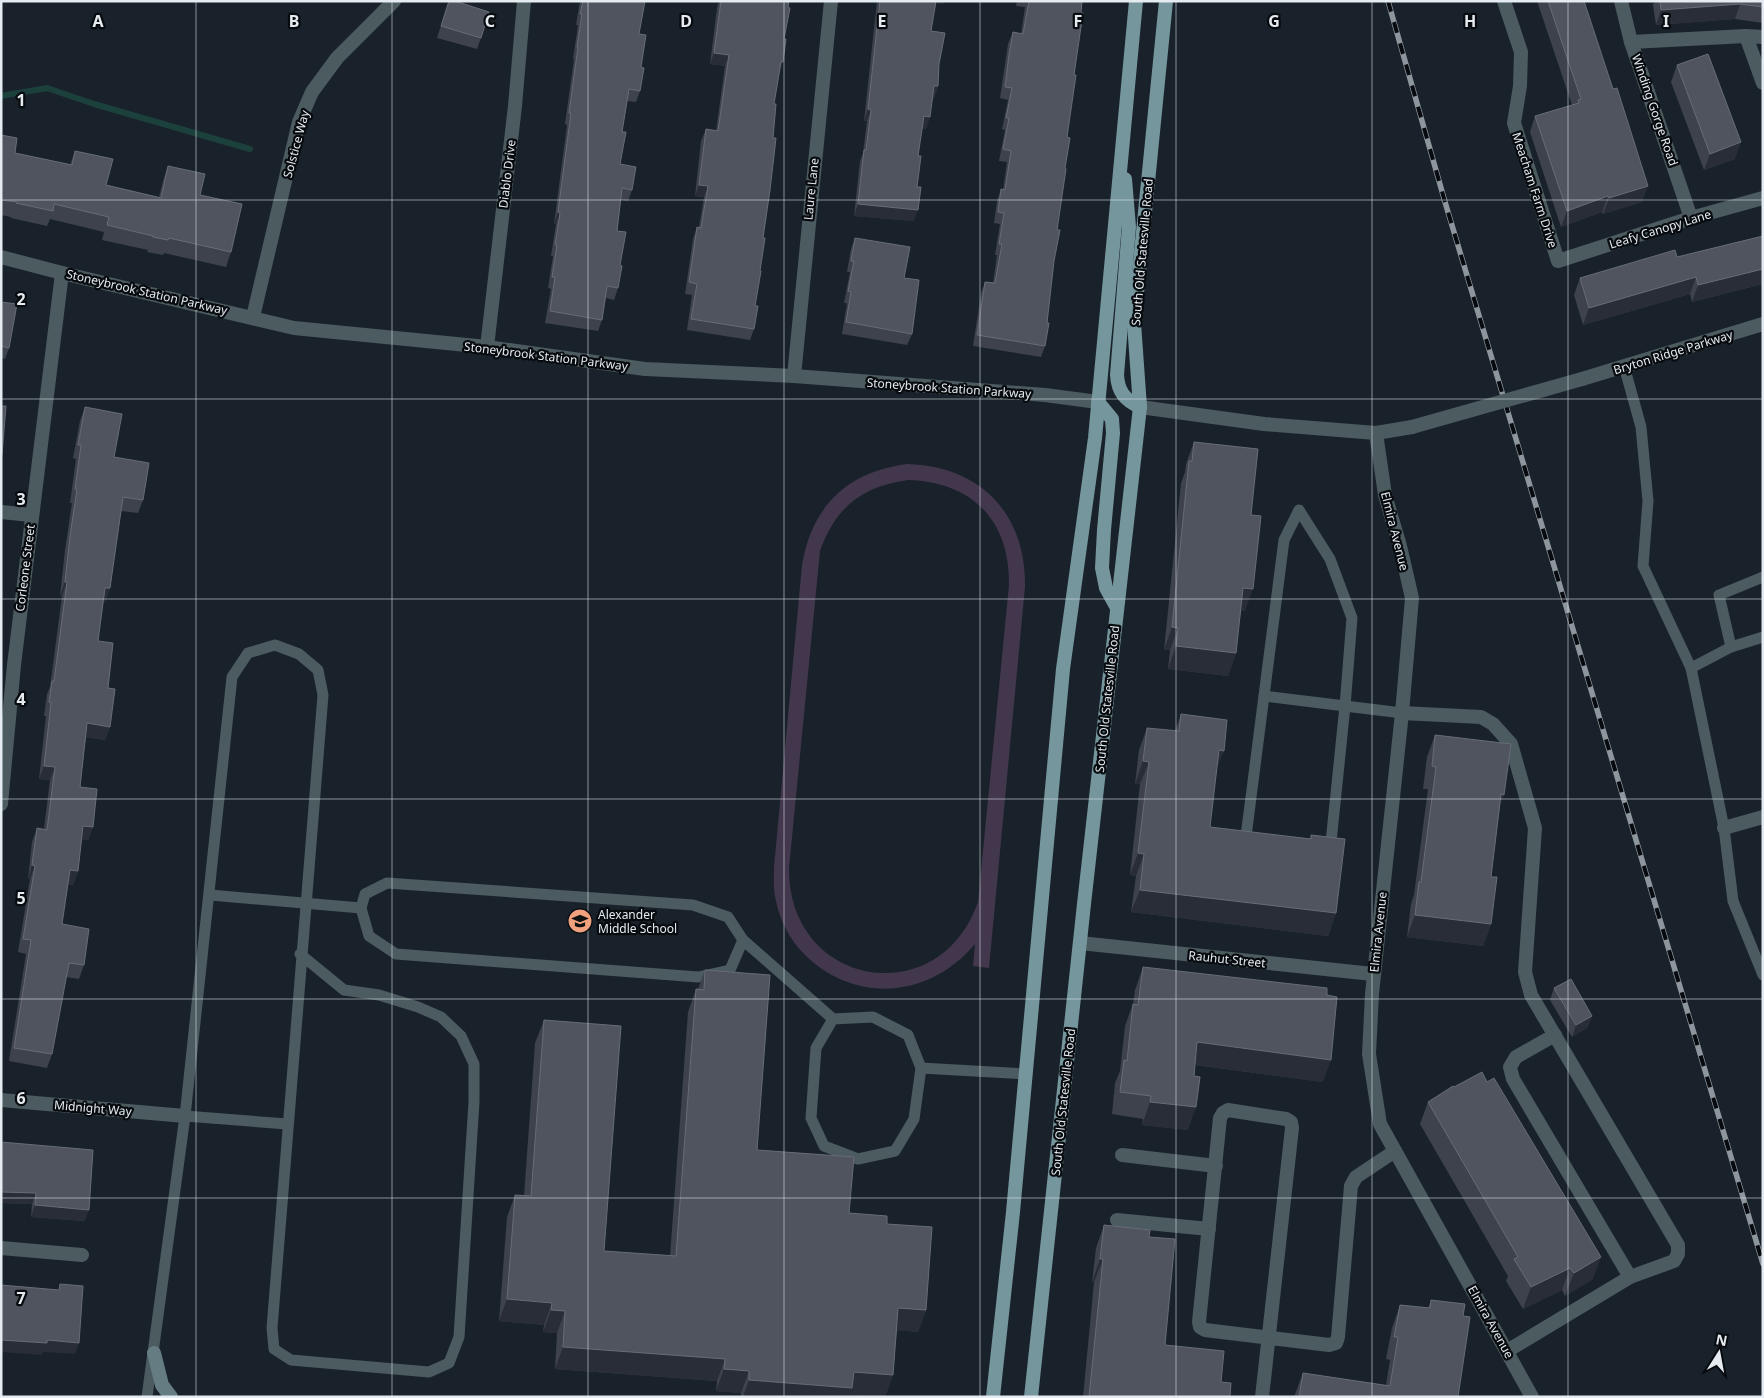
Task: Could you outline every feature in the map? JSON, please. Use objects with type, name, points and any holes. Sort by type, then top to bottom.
[{"type":"main road","points":[[993,1397],[1026,1074],[1063,670],[1098,402],[1136,1]]},
{"type":"main road","name":"South Old Statesville Road","points":[[1031,1397],[1140,407],[1134,323],[1166,1]]},
{"type":"main road","points":[[1122,139],[1128,227],[1117,385],[1129,401],[1140,407]]},
{"type":"main road","points":[[1098,402],[1112,419],[1113,433],[1102,568],[1106,588],[1117,609]]},
{"type":"main road","points":[[154,1353],[162,1385],[171,1397]]},
{"type":"street","name":"Solstice Way","points":[[253,317],[299,122],[312,92],[337,58],[394,1]]},
{"type":"street","name":"Diablo Drive","points":[[487,347],[516,97],[524,1]]},
{"type":"street","name":"Laure Lane","points":[[794,376],[830,1]]},
{"type":"street","name":"Meacham Farm Drive","points":[[1504,1],[1521,52],[1520,86],[1514,123],[1558,261]]},
{"type":"street","name":"Winding Gorge Road","points":[[1620,1],[1691,218]]},
{"type":"street","points":[[1746,36],[1763,83]]},
{"type":"street","points":[[1632,42],[1746,36],[1763,37]]},
{"type":"street","name":"Leafy Canopy Lane","points":[[1558,261],[1691,218],[1763,198]]},
{"type":"street","name":"Stoneybrook Station Parkway","points":[[1,256],[62,273],[294,328],[487,347],[646,369],[794,376],[1045,395],[1098,402]]},
{"type":"street","name":"Corleone Street","points":[[1,802],[8,665],[31,514],[62,273]]},
{"type":"street","name":"Bryton Ridge Parkway","points":[[1140,407],[1264,424],[1376,433],[1412,427],[1582,379],[1763,324]]},
{"type":"street","name":"Elmira Avenue","points":[[1376,433],[1385,495],[1400,546],[1412,598],[1402,713],[1373,974],[1369,1054],[1380,1124],[1532,1397]]},
{"type":"street","points":[[1,512],[31,514]]},
{"type":"street","points":[[1402,713],[1482,717],[1493,724],[1511,744],[1536,828],[1525,972],[1531,995],[1678,1245],[1678,1254],[1674,1260],[1630,1277],[1507,1351]]},
{"type":"street","points":[[1724,828],[1763,817]]},
{"type":"street","name":"Rauhut Street","points":[[1080,943],[1373,974]]},
{"type":"street","points":[[1555,1035],[1516,1057],[1510,1067],[1513,1079],[1630,1277]]},
{"type":"street","name":"Midnight Way","points":[[1,1100],[185,1116]]},
{"type":"street","points":[[1262,1397],[1269,1339],[1292,1128],[1291,1122],[1286,1119],[1228,1110],[1220,1118],[1198,1322],[1200,1327],[1205,1330],[1269,1339],[1329,1346],[1336,1343],[1351,1186],[1360,1173],[1395,1151]]},
{"type":"street","points":[[1122,1155],[1216,1166]]},
{"type":"street","points":[[1117,1220],[1209,1229]]},
{"type":"street","points":[[1,1248],[82,1255]]},
{"type":"lane","points":[[1624,366],[1641,427],[1648,501],[1643,566],[1692,668],[1724,828],[1733,901],[1763,975]]},
{"type":"lane","points":[[1254,845],[1245,844],[1284,540],[1299,510],[1330,559],[1352,618],[1332,852],[1322,851]]},
{"type":"lane","points":[[1731,647],[1719,595],[1763,577]]},
{"type":"lane","points":[[1692,668],[1731,647],[1763,637]]},
{"type":"lane","points":[[147,1397],[185,1116],[232,677],[248,653],[275,645],[300,654],[318,670],[323,694],[304,903],[300,954],[287,1124],[272,1328],[274,1349],[291,1360],[429,1372],[449,1363],[459,1337],[474,1108],[474,1064],[461,1036],[441,1017],[418,1007],[379,995],[344,990],[300,954]]},
{"type":"lane","points":[[1264,696],[1402,713]]},
{"type":"lane","points":[[743,940],[730,970],[698,977],[396,954],[369,936],[361,908],[365,894],[387,883],[694,905],[728,917],[743,940],[833,1019],[873,1017],[908,1035],[921,1068],[914,1119],[895,1151],[858,1159],[824,1146],[811,1118],[816,1048],[833,1019]]},
{"type":"lane","points":[[210,895],[361,908]]},
{"type":"lane","points":[[921,1068],[1026,1074]]},
{"type":"lane","points":[[185,1116],[287,1124]]},
{"type":"shaded area","points":[[907,464],[933,467],[956,474],[977,484],[994,498],[1007,516],[1017,537],[1023,561],[1025,587],[989,968],[973,966],[975,944],[957,962],[936,976],[915,984],[892,988],[869,987],[846,982],[824,970],[804,954],[794,943],[783,923],[774,893],[774,867],[802,565],[807,544],[814,525],[836,495],[850,484],[886,468]],"holes":[[[908,480],[931,482],[951,488],[968,497],[983,509],[1003,541],[1008,562],[1009,585],[978,902],[959,938],[932,961],[901,972],[869,972],[838,961],[813,939],[795,908],[789,868],[820,551],[826,536],[842,511],[864,494],[892,483]]]},
{"type":"building","points":[[449,1],[455,1],[489,12],[481,38],[441,26]]},
{"type":"building","points":[[583,1],[645,1],[639,34],[646,35],[641,67],[644,68],[640,91],[629,89],[622,132],[626,132],[620,164],[636,167],[632,190],[622,188],[617,231],[626,232],[620,265],[622,266],[618,288],[607,286],[602,320],[550,311],[555,277],[552,277],[560,213],[558,212]]},
{"type":"building","points":[[721,1],[789,1],[788,7],[790,8],[784,39],[786,39],[783,62],[781,62],[774,104],[776,104],[773,138],[776,138],[763,238],[765,238],[761,271],[755,306],[758,306],[754,329],[691,319],[697,284],[689,282],[697,227],[701,228],[708,186],[699,185],[706,129],[718,131],[729,55],[714,53]]},
{"type":"building","points":[[880,1],[936,1],[931,31],[945,33],[939,64],[938,86],[934,86],[930,117],[924,116],[918,156],[921,156],[917,187],[921,187],[918,210],[858,204],[871,110],[868,109]]},
{"type":"building","points":[[1029,1],[1082,1],[1081,12],[1083,13],[1074,75],[1076,75],[1067,137],[1070,138],[1057,230],[1060,230],[1054,261],[1047,323],[1049,323],[1045,346],[977,335],[985,282],[995,283],[1002,244],[999,244],[1004,213],[998,212],[1001,189],[1005,190],[1011,151],[1003,149],[1009,118],[1006,118],[1012,88],[1005,87],[1009,55],[1013,32],[1023,34]]},
{"type":"building","points":[[1548,1],[1584,1],[1613,89],[1617,88],[1648,186],[1609,198],[1608,196],[1567,211],[1535,116],[1579,103],[1578,100],[1581,99]]},
{"type":"building","points":[[1660,1],[1763,1],[1763,7],[1740,4],[1661,10]]},
{"type":"building","points":[[1708,54],[1741,142],[1710,154],[1677,65]]},
{"type":"building","points":[[1,135],[17,138],[15,153],[72,165],[75,151],[113,159],[106,185],[161,198],[168,166],[205,174],[200,195],[242,204],[231,252],[169,238],[168,240],[153,237],[107,225],[109,217],[54,204],[53,211],[1,200]]},
{"type":"building","points":[[1763,236],[1763,269],[1698,285],[1696,277],[1589,308],[1580,278],[1675,250],[1677,257]]},
{"type":"building","points":[[855,238],[910,247],[904,278],[919,280],[912,334],[846,322],[851,292],[848,291],[854,261],[851,261]]},
{"type":"building","points":[[1,302],[17,304],[9,348],[1,346]]},
{"type":"building","points":[[1,406],[6,406],[2,455],[1,455]]},
{"type":"building","points":[[85,407],[122,414],[114,457],[149,463],[143,500],[123,497],[110,588],[105,588],[98,641],[113,643],[108,688],[115,689],[110,727],[87,723],[80,787],[97,789],[93,827],[83,826],[78,871],[70,870],[62,924],[89,929],[84,965],[69,963],[52,1054],[14,1048],[31,940],[23,939],[35,866],[32,865],[37,828],[47,830],[55,767],[44,766],[51,703],[49,702],[52,681],[54,681],[67,582],[65,582],[81,445],[78,445]]},
{"type":"building","points":[[1194,442],[1258,449],[1251,515],[1261,516],[1253,589],[1243,588],[1236,653],[1176,646],[1178,628],[1172,627],[1189,461],[1192,461]]},
{"type":"building","points":[[1181,714],[1227,720],[1224,751],[1219,750],[1210,827],[1311,839],[1311,835],[1345,839],[1336,913],[1140,890],[1144,854],[1138,853],[1149,762],[1143,761],[1147,728],[1179,731]]},
{"type":"building","points":[[1435,735],[1511,744],[1504,795],[1501,794],[1491,877],[1497,877],[1491,924],[1415,915],[1436,767],[1432,766]]},
{"type":"building","points":[[1143,967],[1327,988],[1327,995],[1337,997],[1331,1060],[1197,1042],[1194,1076],[1200,1077],[1196,1107],[1150,1102],[1151,1096],[1120,1092],[1124,1060],[1127,1061],[1133,1004],[1138,1005]]},
{"type":"building","points":[[705,970],[770,975],[757,1150],[854,1157],[849,1213],[887,1216],[887,1224],[932,1227],[926,1310],[898,1308],[893,1375],[854,1372],[852,1388],[749,1380],[749,1371],[724,1369],[725,1359],[563,1347],[565,1311],[551,1310],[552,1303],[507,1299],[515,1195],[531,1196],[544,1020],[621,1026],[604,1251],[676,1256],[696,989],[704,990]]},
{"type":"building","points":[[1571,979],[1592,1016],[1576,1025],[1554,988]]},
{"type":"building","points":[[1482,1072],[1487,1082],[1494,1078],[1601,1257],[1574,1273],[1570,1268],[1531,1287],[1514,1259],[1518,1257],[1428,1102],[1453,1086]]},
{"type":"building","points":[[1,1142],[93,1150],[89,1210],[35,1205],[36,1193],[1,1192]]},
{"type":"building","points":[[1104,1225],[1150,1230],[1149,1237],[1175,1239],[1165,1345],[1224,1351],[1221,1382],[1231,1383],[1230,1397],[1089,1397],[1103,1259],[1100,1259]]},
{"type":"building","points":[[60,1284],[83,1286],[79,1343],[47,1340],[47,1343],[1,1340],[1,1285],[59,1290]]},
{"type":"building","points":[[1431,1300],[1465,1304],[1463,1316],[1470,1317],[1458,1397],[1299,1397],[1303,1373],[1390,1386],[1398,1337],[1394,1337],[1400,1305],[1430,1308]]},
{"type":"waterway","points":[[1,96],[47,88],[94,104],[250,149]]},
{"type":"railway","points":[[1388,1],[1445,202],[1763,1264]]},
{"type":"place","name":"Alexander Middle School","points":[[580,921]]}]
